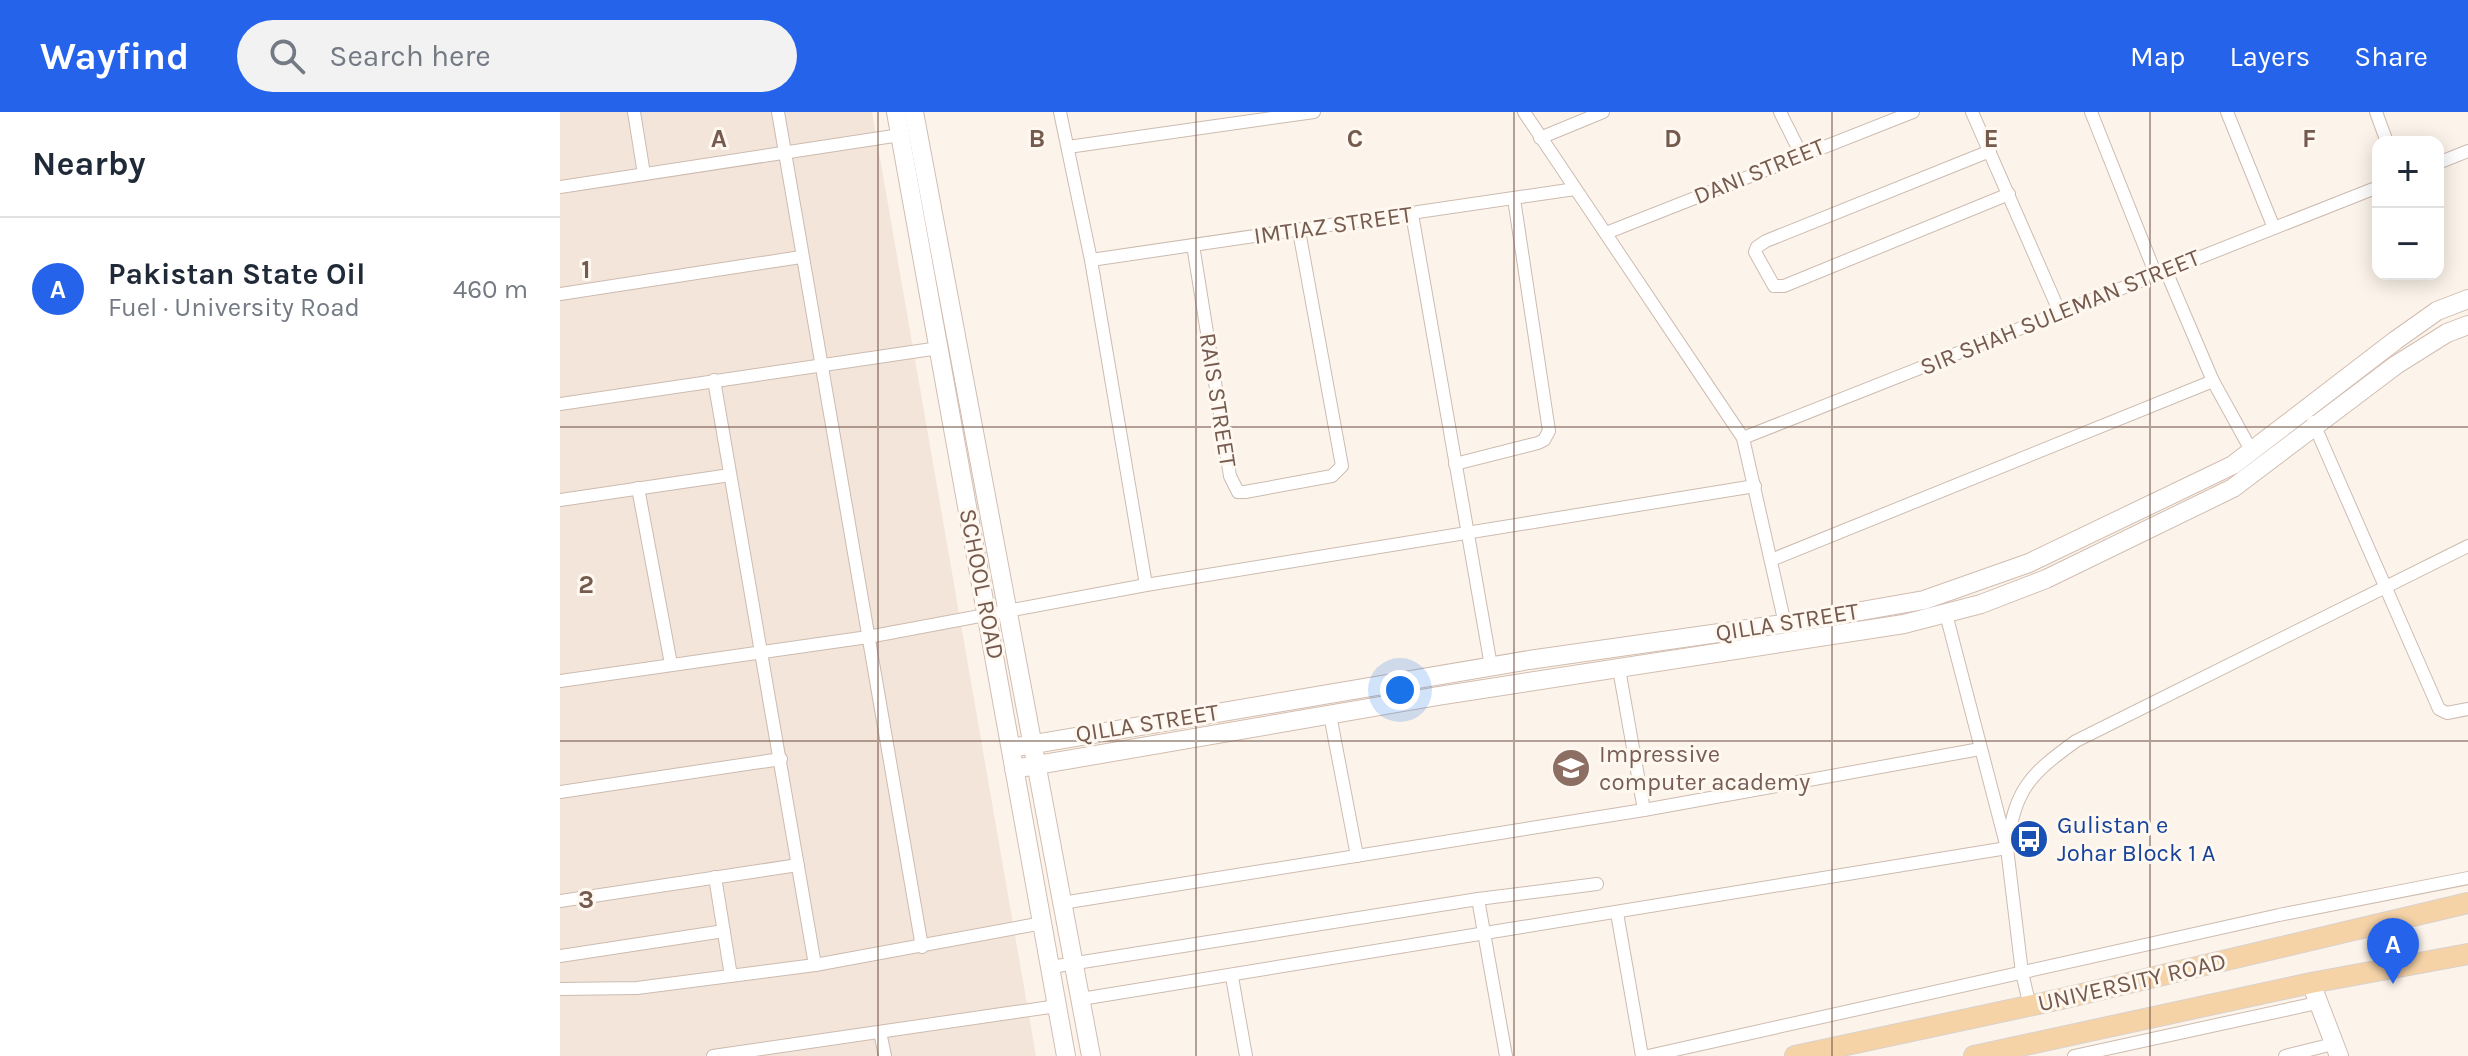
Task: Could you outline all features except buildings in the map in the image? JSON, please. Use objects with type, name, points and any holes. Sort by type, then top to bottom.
[{"type":"main road","name":"UNIVERSITY ROAD","points":[[1795,1056],[2030,1006],[2468,903]]},
{"type":"main road","name":"UNIVERSITY ROAD","points":[[1974,1056],[2009,1052],[2311,983],[2468,954]]},
{"type":"street","points":[[634,112],[644,174]]},
{"type":"street","points":[[778,112],[922,947]]},
{"type":"street","name":"SCHOOL ROAD","points":[[896,112],[939,348],[997,613],[1037,765],[1091,1056]]},
{"type":"street","name":"SCHOOL ROAD","points":[[914,112],[997,613],[1014,769],[1066,1056]]},
{"type":"street","points":[[1060,112],[1091,260],[1146,585]]},
{"type":"street","points":[[1068,147],[1314,112]]},
{"type":"street","points":[[1524,112],[1743,438],[1785,624]]},
{"type":"street","points":[[1540,138],[1603,112]]},
{"type":"street","points":[[1780,112],[1801,154]]},
{"type":"street","name":"DANI STREET","points":[[1606,233],[1913,112]]},
{"type":"street","points":[[1972,112],[2060,313]]},
{"type":"street","points":[[2091,112],[2161,273],[2213,381],[2251,450]]},
{"type":"street","points":[[2227,112],[2274,228]]},
{"type":"street","points":[[2376,112],[2385,136]]},
{"type":"street","points":[[560,187],[900,135]]},
{"type":"street","points":[[1990,151],[1766,241],[1755,252],[1774,286],[1784,286],[2009,194]]},
{"type":"street","points":[[2444,161],[2468,151]]},
{"type":"street","name":"IMTIAZ STREET","points":[[1091,260],[1575,189]]},
{"type":"street","name":"SIR SHAH SULEMAN STREET","points":[[1743,438],[2372,189]]},
{"type":"street","points":[[1455,464],[1538,443],[1549,431],[1514,199]]},
{"type":"street","points":[[1412,214],[1491,666]]},
{"type":"street","name":"RAIS STREET","points":[[1193,245],[1230,476],[1238,492],[1245,492],[1332,476],[1342,466],[1299,231]]},
{"type":"street","points":[[560,294],[801,257]]},
{"type":"street","name":"QILLA STREET","points":[[1011,748],[1491,666],[1785,624],[1924,600],[1993,578],[2233,465],[2437,311],[2468,299]]},
{"type":"street","name":"QILLA STREET","points":[[1014,769],[1946,614],[2046,579],[2233,488],[2396,365],[2447,333],[2468,325]]},
{"type":"street","points":[[560,404],[939,348]]},
{"type":"street","points":[[714,380],[815,965]]},
{"type":"street","points":[[1771,560],[2213,381]]},
{"type":"street","points":[[2307,408],[2439,709],[2447,713],[2468,709]]},
{"type":"street","points":[[560,500],[730,475]]},
{"type":"street","points":[[560,681],[868,637],[1146,585],[1755,486]]},
{"type":"street","points":[[638,488],[671,664]]},
{"type":"street","points":[[2007,848],[2011,817],[2023,788],[2076,741],[2468,546]]},
{"type":"street","points":[[2036,559],[2046,579]]},
{"type":"street","points":[[1946,614],[2007,848],[2022,973],[2030,1006]]},
{"type":"street","points":[[1619,669],[1644,810]]},
{"type":"street","points":[[1330,715],[1357,856]]},
{"type":"street","points":[[1062,903],[1644,810],[1980,749]]},
{"type":"street","points":[[560,792],[781,759]]},
{"type":"street","points":[[1081,999],[1232,977],[2007,848]]},
{"type":"street","points":[[560,901],[798,865]]},
{"type":"street","points":[[715,877],[731,976]]},
{"type":"street","points":[[1648,1056],[2468,878]]},
{"type":"street","points":[[1051,967],[1478,899],[1597,884]]},
{"type":"street","points":[[1478,899],[1506,1056]]},
{"type":"street","points":[[1617,913],[1642,1056]]},
{"type":"street","points":[[560,989],[637,988],[815,965],[1043,923]]},
{"type":"street","points":[[560,956],[724,931]]},
{"type":"street","points":[[1232,977],[1246,1056]]},
{"type":"street","points":[[2285,1056],[2336,1050],[2311,983]]},
{"type":"street","points":[[2074,1056],[2317,1003]]},
{"type":"street","points":[[2211,1005],[2214,1026]]},
{"type":"street","points":[[713,1056],[1057,1006]]},
{"type":"street","points":[[880,1032],[885,1056]]},
{"type":"shaded area","points":[[560,112],[872,112],[1036,1056],[560,1056]]},
{"type":"place","name":"Impressive computer academy","points":[[1571,768]]},
{"type":"place","name":"Gulistan e Johar Block 1 A","points":[[2029,839]]},
{"type":"place","name":"Pakistan State Oil","points":[[2393,984]]}]
